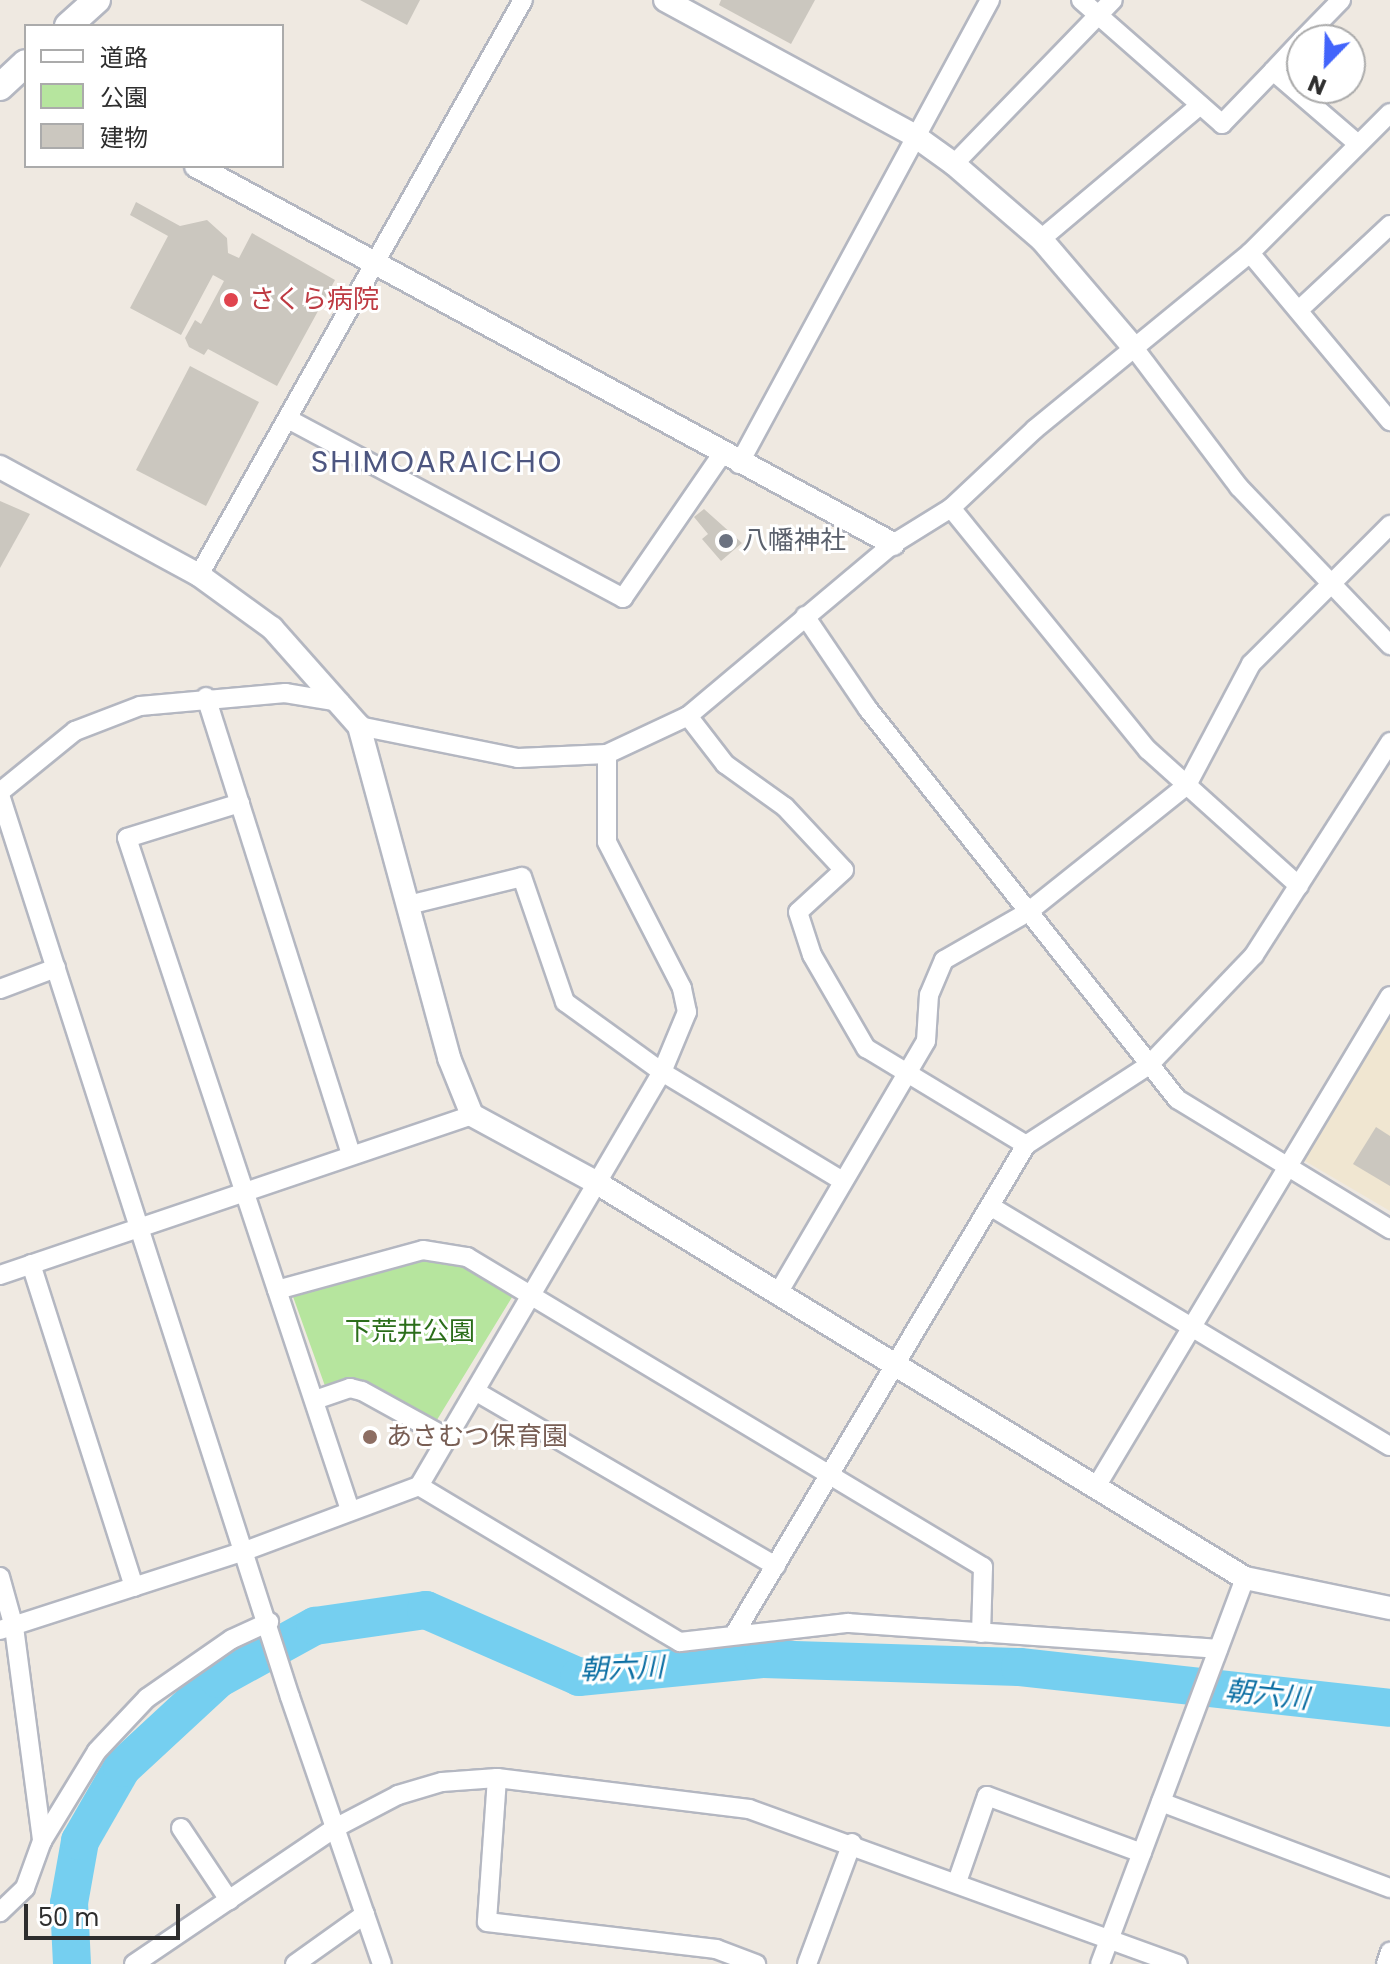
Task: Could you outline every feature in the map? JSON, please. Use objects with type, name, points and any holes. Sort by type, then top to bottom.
[{"type":"main road","points":[[70,24],[97,0]]},
{"type":"street","points":[[199,575],[523,0]]},
{"type":"street","points":[[665,0],[915,136],[954,164],[1041,239],[1135,349],[1239,487],[1390,645]]},
{"type":"street","points":[[288,419],[623,598],[730,459],[990,0]]},
{"type":"street","points":[[1081,0],[1222,124],[1286,57]]},
{"type":"street","points":[[954,164],[1113,0]]},
{"type":"street","points":[[1318,24],[1341,0]]},
{"type":"street","points":[[1273,71],[1358,144]]},
{"type":"street","points":[[1041,239],[1200,105]]},
{"type":"street","points":[[359,726],[518,758],[607,754],[688,716],[893,544],[951,508],[1035,429],[1250,253],[1390,113]]},
{"type":"street","points":[[200,168],[730,459],[893,544]]},
{"type":"street","points":[[1300,309],[1390,225]]},
{"type":"street","points":[[1250,253],[1300,309],[1390,421]]},
{"type":"street","points":[[0,467],[199,575],[272,628],[359,726],[449,1058],[472,1115],[597,1183],[1245,1578],[1390,1608]]},
{"type":"street","points":[[951,508],[1148,750],[1299,886]]},
{"type":"street","points":[[777,1295],[926,1041],[929,995],[944,960],[1028,912],[1187,785],[1251,664],[1329,581],[1390,525]]},
{"type":"street","points":[[805,616],[868,709],[1177,1099],[1390,1229]]},
{"type":"street","points":[[340,702],[285,693],[206,697],[140,706],[75,731],[0,794],[290,1697],[382,1964]]},
{"type":"street","points":[[206,697],[351,1154]]},
{"type":"street","points":[[688,716],[725,764],[785,807],[844,870],[798,912],[812,955],[866,1048],[1026,1145]]},
{"type":"street","points":[[735,1633],[1026,1145],[1149,1065],[1254,955],[1390,742]]},
{"type":"street","points":[[7,1628],[245,1551],[419,1486],[662,1072],[687,1012],[682,988],[607,842],[607,754]]},
{"type":"street","points":[[240,803],[127,838],[350,1510]]},
{"type":"street","points":[[408,905],[522,877],[565,1002],[662,1072],[843,1181]]},
{"type":"street","points":[[0,989],[56,968]]},
{"type":"street","points":[[1096,1487],[1390,996]]},
{"type":"street","points":[[0,1275],[242,1190],[472,1115]]},
{"type":"street","points":[[990,1206],[1390,1446]]},
{"type":"street","points":[[277,1290],[423,1250],[446,1249],[532,1294],[983,1567],[981,1633]]},
{"type":"street","points":[[31,1264],[134,1587]]},
{"type":"street","points":[[315,1400],[350,1388],[362,1391],[447,1438]]},
{"type":"street","points":[[475,1391],[776,1566]]},
{"type":"street","points":[[419,1486],[680,1642],[735,1633],[848,1623],[1217,1653]]},
{"type":"street","points":[[0,1577],[42,1841]]},
{"type":"street","points":[[1100,1964],[1245,1578]]},
{"type":"street","points":[[0,1912],[25,1888],[42,1841],[97,1751],[147,1698],[219,1647],[270,1628]]},
{"type":"street","points":[[497,1778],[487,1922],[716,1949],[756,1964]]},
{"type":"street","points":[[134,1964],[335,1828],[398,1795],[442,1782],[497,1778],[749,1809],[852,1843],[1178,1964]]},
{"type":"street","points":[[957,1882],[987,1796],[1142,1853]]},
{"type":"street","points":[[1161,1802],[1390,1888]]},
{"type":"street","points":[[181,1828],[229,1900]]},
{"type":"street","points":[[807,1964],[852,1843]]},
{"type":"street","points":[[295,1964],[365,1914]]},
{"type":"street","points":[[1386,1964],[1390,1952]]},
{"type":"shaded area","points":[[1390,1008],[1390,1211],[1305,1161],[1303,1149]]},
{"type":"green space","name":"下荒井公園","points":[[426,1256],[453,1259],[514,1294],[432,1428],[360,1382],[325,1386],[291,1291]]},
{"type":"building","points":[[360,0],[420,0],[407,25]]},
{"type":"building","points":[[721,0],[815,0],[791,44],[719,5]]},
{"type":"building","points":[[136,202],[180,226],[207,220],[227,238],[228,253],[239,258],[252,233],[335,280],[277,386],[208,349],[204,355],[189,347],[185,338],[195,320],[201,324],[224,281],[213,275],[181,335],[130,308],[168,236],[130,215]]},
{"type":"building","points":[[190,366],[259,402],[206,506],[136,470]]},
{"type":"building","points":[[0,501],[30,514],[0,568]]},
{"type":"building","points":[[704,509],[742,543],[721,561],[702,539],[708,534],[694,517]]},
{"type":"building","points":[[1376,1127],[1390,1136],[1390,1186],[1353,1164]]},
{"type":"waterway","name":"朝六川","points":[[72,1964],[69,1903],[80,1841],[122,1768],[218,1679],[315,1626],[426,1610],[579,1677],[763,1659],[1020,1667],[1390,1708]]},
{"type":"place","name":"さくら病院","points":[[231,300]]},
{"type":"place","name":"八幡神社","points":[[726,541]]},
{"type":"place","name":"あさむつ保育園","points":[[370,1437]]},
{"type":"district","name":"SHIMOARAICHO","points":[[437,462]]}]
